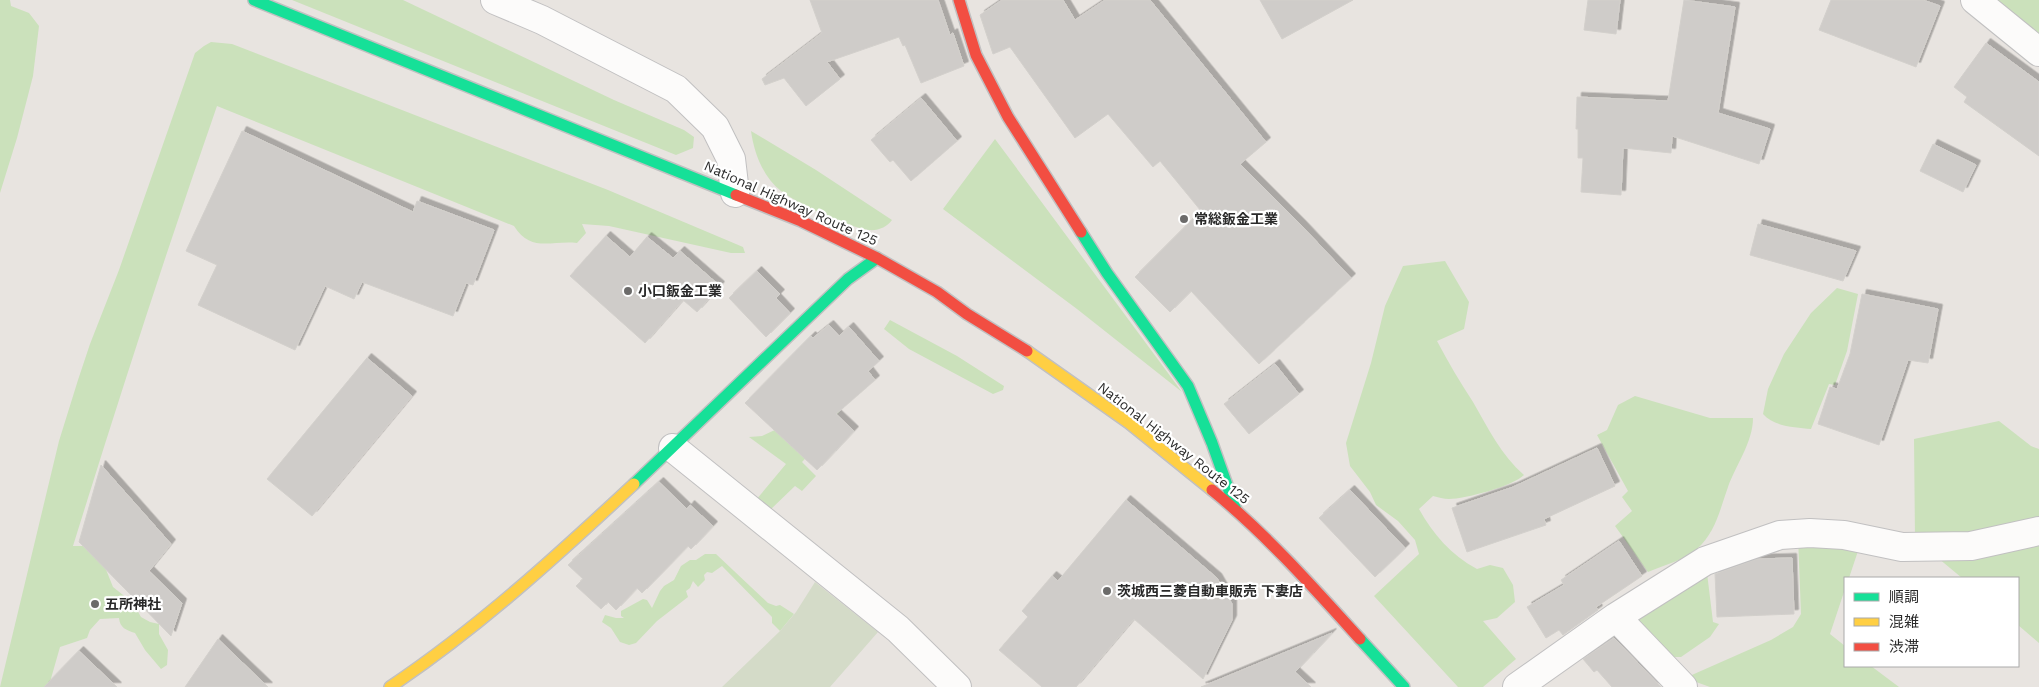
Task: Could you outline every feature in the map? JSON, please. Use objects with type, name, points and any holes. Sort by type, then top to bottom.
[{"type":"main road","name":"National Highway Route 125","points":[[254,0],[801,221],[877,258],[937,292],[967,314],[1027,351],[1129,423],[1236,510],[1324,599],[1404,687]]},
{"type":"main road","points":[[959,0],[976,55],[1008,118],[1107,273],[1188,386],[1212,443],[1236,510]]},
{"type":"main road","points":[[390,687],[418,670],[495,609],[673,448],[848,279],[877,258]]},
{"type":"street","points":[[495,0],[542,20],[676,89],[714,127],[732,159],[735,193]]},
{"type":"street","points":[[1975,0],[2039,52]]},
{"type":"street","points":[[673,448],[898,629],[957,687]]},
{"type":"street","points":[[1517,687],[1616,617],[1705,561],[1780,535],[1810,533],[1844,535],[1902,547],[1921,547],[1971,546],[2039,531]]},
{"type":"street","points":[[1616,617],[1683,687]]},
{"type":"green space","points":[[0,0],[10,0],[11,6],[29,13],[39,26],[33,76],[0,193]]},
{"type":"green space","points":[[292,0],[403,0],[614,100],[684,130],[694,137],[693,148],[676,155]]},
{"type":"green space","points":[[1994,0],[2039,0],[2039,35]]},
{"type":"green space","points":[[211,42],[232,44],[608,190],[743,247],[745,253],[731,253],[609,226],[582,224],[586,233],[577,243],[542,243],[527,240],[514,226],[217,106],[143,325],[73,546],[87,546],[105,567],[113,587],[133,603],[141,617],[159,624],[159,634],[168,650],[167,665],[161,669],[145,650],[135,633],[126,630],[119,618],[100,619],[90,630],[87,638],[60,647],[50,682],[55,687],[0,687],[59,441],[78,380],[119,270],[195,53]]},
{"type":"green space","points":[[751,131],[816,170],[892,220],[888,225],[879,229],[869,230],[860,228],[824,214],[781,191],[769,179],[760,164],[754,148]]},
{"type":"green space","points":[[995,139],[1182,392],[1077,309],[943,209]]},
{"type":"green space","points":[[1445,261],[1469,302],[1464,329],[1437,341],[1496,441],[1508,459],[1524,475],[1510,483],[1477,494],[1449,499],[1433,496],[1419,509],[1430,527],[1459,557],[1477,569],[1490,565],[1503,568],[1513,585],[1515,602],[1497,618],[1483,621],[1516,659],[1483,687],[1458,687],[1374,596],[1419,554],[1415,540],[1398,521],[1376,505],[1370,492],[1350,466],[1346,443],[1371,363],[1385,306],[1403,266]]},
{"type":"green space","points":[[1837,288],[1858,294],[1847,351],[1835,385],[1829,384],[1811,429],[1785,426],[1773,422],[1763,414],[1768,389],[1784,354],[1811,313]]},
{"type":"green space","points":[[890,320],[957,356],[1004,386],[1003,390],[993,394],[909,349],[884,329]]},
{"type":"green space","points":[[814,389],[840,411],[818,435],[823,440],[802,462],[816,476],[802,491],[795,486],[769,511],[756,500],[786,464],[749,437],[762,436],[779,428]]},
{"type":"green space","points":[[1635,396],[1710,418],[1753,418],[1747,445],[1728,487],[1717,520],[1709,535],[1692,553],[1648,572],[1615,526],[1632,511],[1622,497],[1628,491],[1597,435],[1607,430],[1618,405]]},
{"type":"green space","points":[[1999,421],[2031,446],[2039,449],[2039,525],[1915,539],[1914,439]]},
{"type":"green space","points":[[1798,537],[1861,542],[1849,577],[1844,577],[1844,592],[1830,634],[1844,645],[1844,667],[1872,667],[1899,687],[1710,687],[1685,678],[1771,640],[1793,627],[1801,614]]},
{"type":"green space","points":[[2039,537],[2039,643],[2019,626],[2019,577],[1961,577],[1932,553]]},
{"type":"green space","points":[[705,554],[716,554],[768,603],[776,606],[780,605],[794,614],[780,631],[772,623],[772,617],[722,566],[712,573],[707,572],[704,575],[705,580],[698,587],[693,581],[690,588],[686,591],[688,597],[657,621],[636,643],[629,645],[620,642],[611,628],[602,622],[605,615],[624,618],[621,616],[621,611],[643,599],[647,600],[652,608],[660,591],[674,580],[681,566]]},
{"type":"green space","points":[[1707,573],[1713,622],[1719,624],[1710,637],[1681,657],[1664,657],[1628,618]]},
{"type":"green space","points":[[815,582],[878,632],[830,687],[722,687],[780,631],[796,612]]},
{"type":"building","points":[[810,0],[938,0],[950,35],[953,33],[964,66],[921,83],[905,45],[903,46],[899,37],[827,62],[840,79],[806,106],[784,78],[765,85],[762,79],[822,33]]},
{"type":"building","points":[[1002,0],[1063,0],[1075,20],[1105,0],[1150,0],[1266,142],[1240,164],[1351,278],[1259,364],[1191,291],[1170,312],[1135,277],[1201,211],[1160,161],[1153,167],[1108,114],[1075,138],[1010,47],[993,54],[980,15]]},
{"type":"building","points":[[1260,0],[1353,0],[1282,39]]},
{"type":"building","points":[[1588,0],[1620,0],[1616,34],[1584,30]]},
{"type":"building","points":[[1684,0],[1735,7],[1718,113],[1770,129],[1759,164],[1672,136],[1671,153],[1623,148],[1621,195],[1581,192],[1583,158],[1578,158],[1578,129],[1576,129],[1577,97],[1668,101]]},
{"type":"building","points":[[1831,0],[1923,0],[1940,6],[1916,67],[1819,30]]},
{"type":"building","points":[[1986,43],[2039,82],[2039,156],[1964,102],[1967,97],[1954,87]]},
{"type":"building","points":[[921,98],[957,141],[911,181],[893,160],[890,162],[871,140]]},
{"type":"building","points":[[242,131],[413,212],[417,201],[494,230],[473,285],[466,283],[453,316],[362,282],[354,299],[325,286],[295,350],[198,305],[217,265],[186,251]]},
{"type":"building","points":[[1933,144],[1976,165],[1963,192],[1920,171]]},
{"type":"building","points":[[1758,224],[1856,251],[1843,281],[1750,255]]},
{"type":"building","points":[[606,236],[630,257],[647,237],[673,258],[680,251],[720,286],[697,312],[683,300],[645,343],[570,276]]},
{"type":"building","points":[[757,271],[780,294],[776,298],[790,313],[766,337],[729,298]]},
{"type":"building","points":[[1862,294],[1938,309],[1928,363],[1908,360],[1879,445],[1818,424],[1830,387],[1837,389],[1850,354]]},
{"type":"building","points":[[829,325],[839,336],[849,327],[879,361],[868,371],[875,380],[836,414],[854,431],[817,470],[745,403],[811,336],[813,338]]},
{"type":"building","points":[[367,358],[412,396],[312,516],[267,479]]},
{"type":"building","points":[[1275,364],[1299,394],[1249,434],[1224,404]]},
{"type":"building","points":[[1597,448],[1615,486],[1544,519],[1546,525],[1467,552],[1452,508],[1513,487]]},
{"type":"building","points":[[101,465],[171,544],[149,571],[182,603],[171,636],[79,542]]},
{"type":"building","points":[[659,482],[687,509],[690,505],[713,526],[691,549],[688,546],[642,593],[637,588],[616,610],[608,602],[601,609],[576,586],[583,579],[568,565]]},
{"type":"building","points":[[1350,490],[1405,548],[1375,577],[1319,518]]},
{"type":"building","points":[[1126,500],[1217,578],[1232,604],[1232,620],[1203,679],[1134,619],[1076,687],[1042,687],[999,650],[1028,617],[1022,611],[1052,576],[1058,581]]},
{"type":"building","points":[[1619,541],[1642,576],[1596,607],[1598,610],[1563,635],[1559,630],[1546,638],[1527,607],[1564,585],[1561,580]]},
{"type":"building","points":[[1792,558],[1794,614],[1717,617],[1715,574],[1757,559]]},
{"type":"building","points":[[1332,633],[1295,672],[1311,687],[1201,687]]},
{"type":"building","points":[[1614,638],[1661,687],[1612,687],[1597,670],[1594,672],[1583,659]]},
{"type":"building","points":[[218,639],[268,687],[185,687]]},
{"type":"building","points":[[79,651],[117,687],[44,687]]},
{"type":"traffic: fast","points":[[254,0],[736,195]]},
{"type":"traffic: fast","points":[[1081,232],[1107,273],[1188,386],[1212,443],[1236,510]]},
{"type":"traffic: fast","points":[[634,484],[848,279],[877,258]]},
{"type":"traffic: fast","points":[[1360,639],[1404,687]]},
{"type":"traffic: slow","points":[[1027,351],[1129,423],[1212,490]]},
{"type":"traffic: slow","points":[[390,687],[486,616],[576,538],[634,484]]},
{"type":"traffic: jam","points":[[959,0],[976,55],[1008,117],[1081,232]]},
{"type":"traffic: jam","points":[[736,195],[801,221],[877,258],[937,292],[967,314],[1027,351]]},
{"type":"traffic: jam","points":[[1212,490],[1270,543],[1360,639]]},
{"type":"place","name":"常総鈑金工業","points":[[1184,219]]},
{"type":"place","name":"小口鈑金工業","points":[[628,291]]},
{"type":"place","name":"茨城西三菱自動車販売 下妻店","points":[[1107,591]]},
{"type":"place","name":"五所神社","points":[[95,604]]}]
